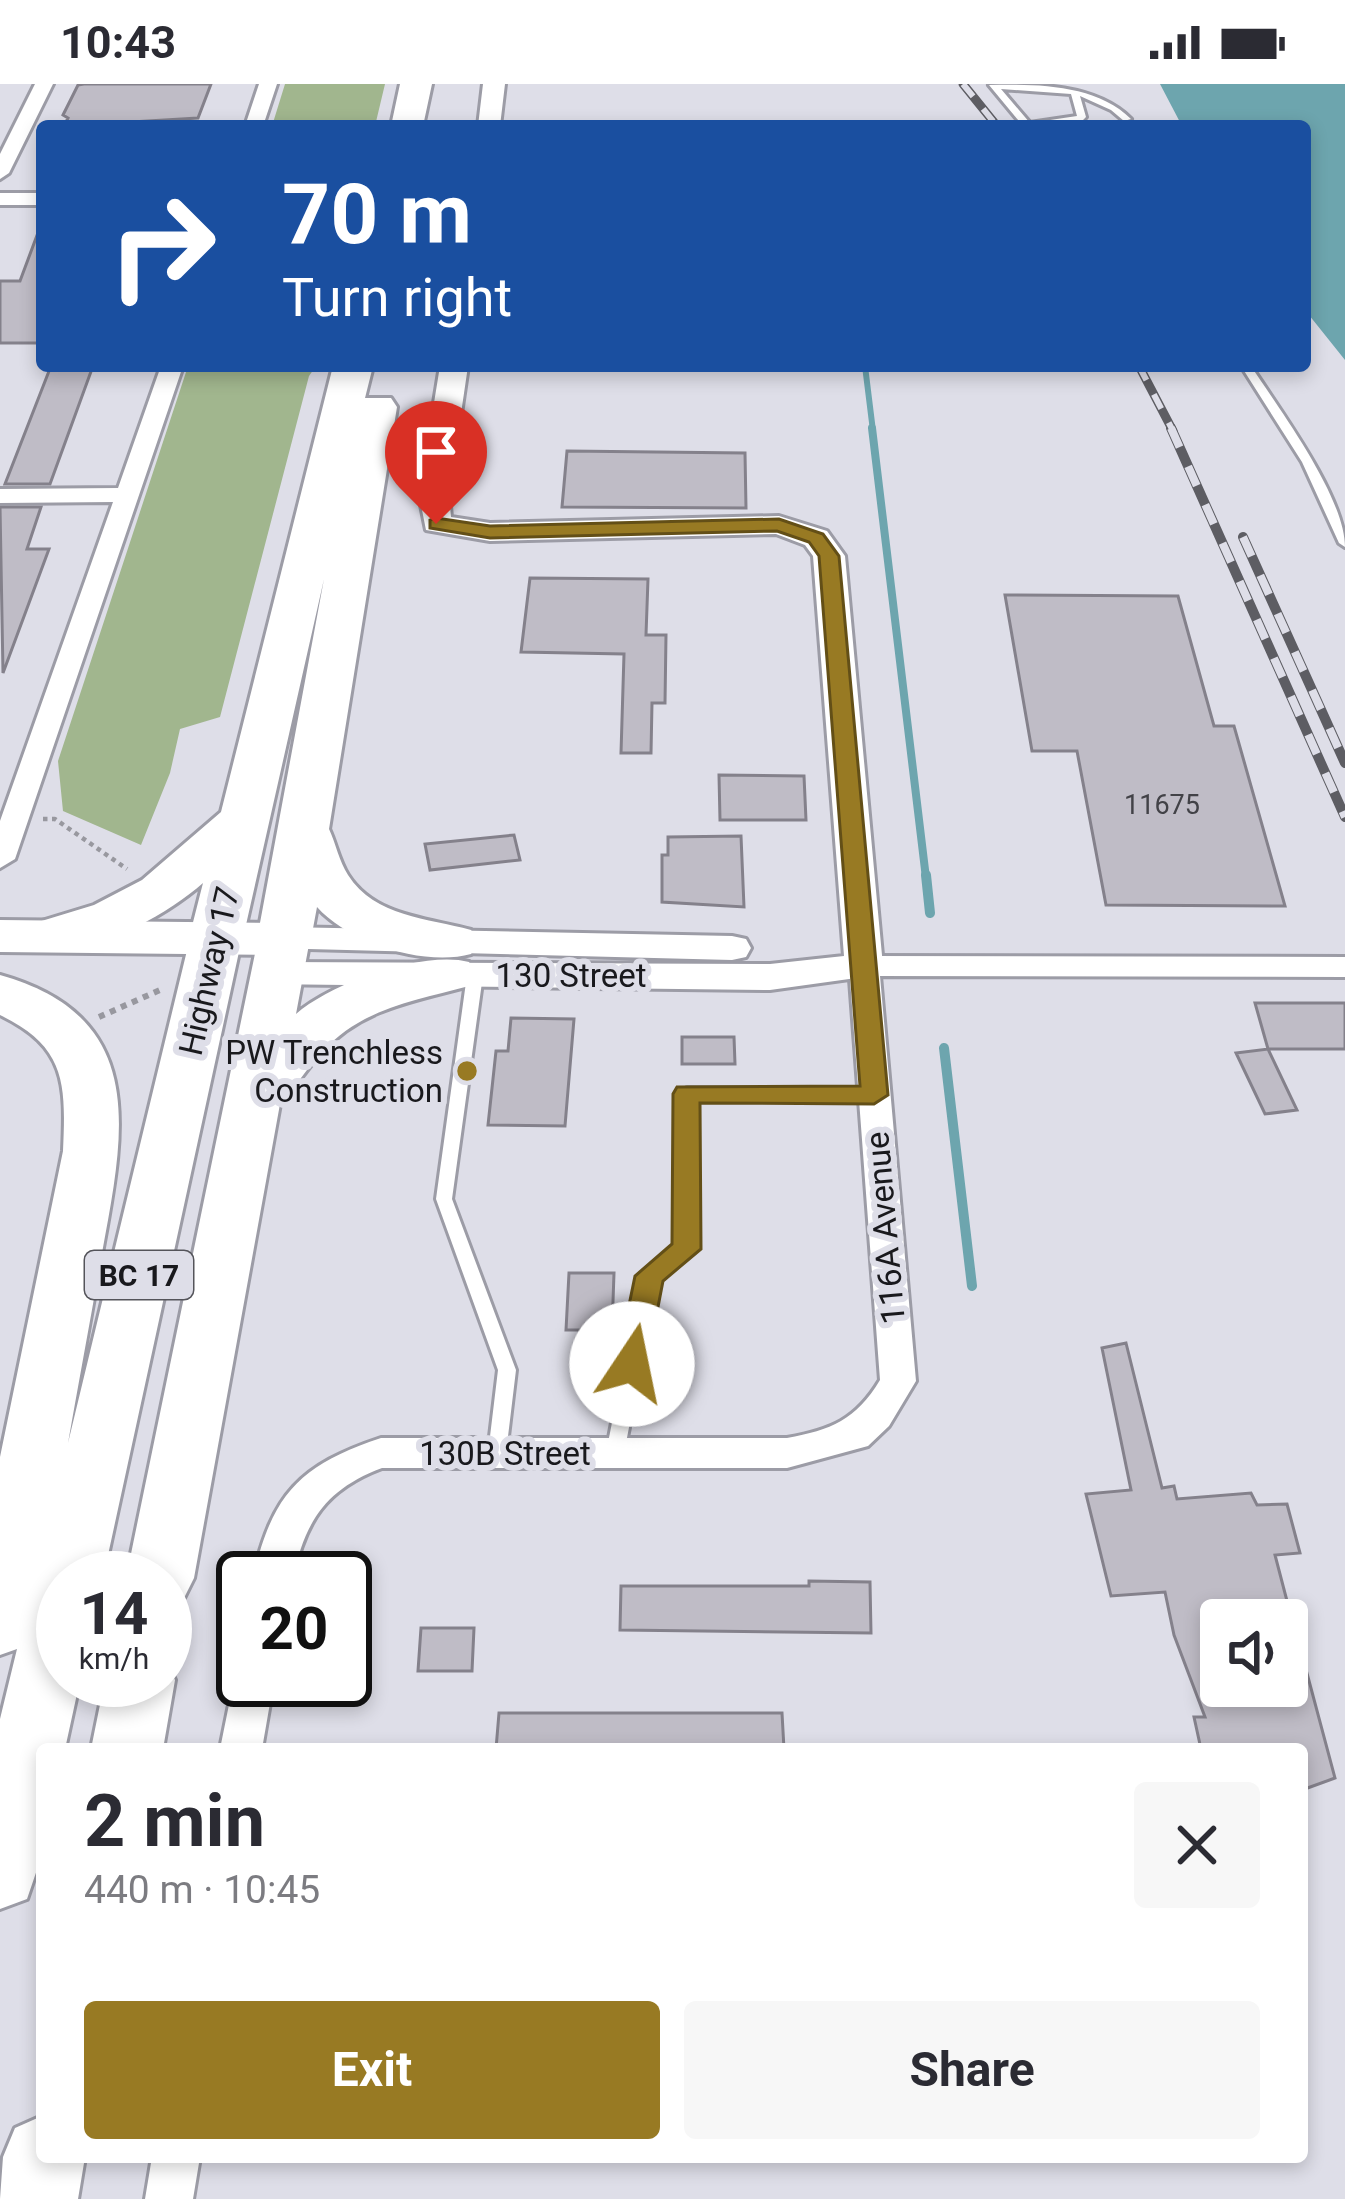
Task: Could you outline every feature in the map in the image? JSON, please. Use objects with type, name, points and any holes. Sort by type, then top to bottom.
[{"type":"highway","points":[[408,120],[416,84]]},
{"type":"highway","points":[[431,120],[439,84]]},
{"type":"highway","name":"Highway 17","points":[[165,1551],[253,1103],[235,959],[244,818],[351,372]]},
{"type":"highway","name":"Highway 17","points":[[75,1551],[235,959],[305,832],[384,372]]},
{"type":"highway","points":[[235,959],[276,812],[320,578],[317,504]]},
{"type":"highway","points":[[55,935],[113,917],[161,892],[244,818]]},
{"type":"highway","points":[[305,832],[316,873],[350,910],[459,964]]},
{"type":"highway","points":[[253,1103],[302,1036],[332,1011],[374,991],[459,964]]},
{"type":"highway","points":[[0,993],[51,1017],[68,1031],[87,1070],[94,1115],[92,1151],[0,1625]]},
{"type":"highway","points":[[0,1874],[39,1707]]},
{"type":"highway","points":[[128,1743],[135,1707]]},
{"type":"highway","points":[[36,2199],[43,2163]]},
{"type":"main road","points":[[0,936],[55,935],[235,959]]},
{"type":"main road","points":[[0,969],[235,959]]},
{"type":"street","points":[[0,173],[44,84]]},
{"type":"street","points":[[256,120],[268,84]]},
{"type":"street","points":[[490,120],[494,84]]},
{"type":"street","points":[[0,199],[36,199]]},
{"type":"street","points":[[1,859],[170,372]]},
{"type":"street","name":"116A Avenue","points":[[453,372],[434,495],[436,524],[490,532],[779,525],[816,538],[829,556],[898,1381],[880,1415]]},
{"type":"street","points":[[0,496],[127,495]]},
{"type":"street","name":"130 Street","points":[[235,959],[770,977],[864,966],[1345,967]]},
{"type":"street","name":"130B Street","points":[[278,1551],[282,1528],[301,1497],[338,1467],[381,1453],[787,1453],[848,1442],[880,1415]]},
{"type":"street","points":[[242,1743],[249,1707]]},
{"type":"street","points":[[169,2199],[175,2163]]},
{"type":"lane","points":[[994,85],[1074,91],[1107,100],[1126,119]]},
{"type":"lane","points":[[994,85],[1023,120]]},
{"type":"lane","points":[[1074,91],[1082,116],[1079,120]]},
{"type":"lane","points":[[1250,372],[1309,463],[1345,543]]},
{"type":"lane","points":[[459,964],[444,1199],[507,1370],[497,1453]]},
{"type":"lane","points":[[615,1453],[650,1276],[686,1249],[687,1094],[874,1095]]},
{"type":"path","points":[[15,818],[55,819],[128,870]]},
{"type":"path","points":[[87,1022],[235,959]]},
{"type":"green space","points":[[285,84],[385,84],[376,120],[274,120]]},
{"type":"green space","points":[[186,372],[312,372],[220,717],[180,729],[170,773],[141,845],[63,811],[58,761]]},
{"type":"water","points":[[1160,84],[1345,84],[1345,360],[1311,318],[1311,120],[1179,120]]},
{"type":"building","points":[[211,84],[198,118],[67,120],[63,115],[78,85]]},
{"type":"building","points":[[36,238],[36,343],[0,343],[0,281],[20,281]]},
{"type":"building","points":[[49,372],[91,372],[50,484],[5,484]]},
{"type":"building","points":[[567,451],[745,453],[746,508],[562,507]]},
{"type":"building","points":[[0,507],[41,507],[27,549],[49,549],[3,673]]},
{"type":"building","points":[[530,578],[648,579],[646,635],[666,635],[665,703],[652,703],[651,753],[621,753],[624,654],[521,652]]},
{"type":"building","points":[[1005,595],[1178,596],[1214,726],[1234,726],[1285,906],[1106,905],[1077,751],[1032,751]]},
{"type":"building","points":[[719,775],[804,776],[806,820],[720,820]]},
{"type":"building","points":[[514,835],[520,860],[430,870],[425,844]]},
{"type":"building","points":[[741,836],[744,907],[662,902],[662,855],[668,855],[668,837]]},
{"type":"building","points":[[1255,1003],[1345,1003],[1345,1049],[1268,1049]]},
{"type":"building","points":[[511,1018],[574,1019],[565,1126],[488,1125],[496,1051],[508,1051]]},
{"type":"building","points":[[682,1037],[734,1037],[735,1064],[682,1064]]},
{"type":"building","points":[[1268,1049],[1297,1110],[1265,1114],[1236,1053]]},
{"type":"building","points":[[569,1273],[614,1273],[612,1330],[566,1330]]},
{"type":"building","points":[[1126,1343],[1162,1488],[1174,1486],[1177,1499],[1251,1493],[1257,1505],[1287,1504],[1300,1553],[1275,1555],[1287,1599],[1200,1599],[1200,1704],[1174,1635],[1165,1592],[1111,1596],[1086,1494],[1131,1490],[1102,1348]]},
{"type":"building","points":[[809,1581],[870,1582],[871,1633],[620,1630],[621,1586],[809,1586]]},
{"type":"building","points":[[421,1628],[474,1628],[472,1671],[418,1671]]},
{"type":"building","points":[[1308,1677],[1335,1778],[1308,1788],[1308,1743],[1200,1743],[1194,1717],[1205,1717],[1201,1707],[1308,1707]]},
{"type":"building","points":[[499,1713],[782,1713],[784,1743],[496,1743]]},
{"type":"waterway","points":[[866,372],[873,431]]},
{"type":"waterway","points":[[872,428],[926,878]]},
{"type":"waterway","points":[[926,875],[930,913]]},
{"type":"waterway","points":[[944,1048],[972,1286]]},
{"type":"railway","points":[[963,84],[992,120]]},
{"type":"railway","points":[[1142,372],[1173,431]]},
{"type":"railway","points":[[1171,428],[1345,817]]},
{"type":"railway","points":[[1243,537],[1345,763]]},
{"type":"place","name":"PW Trenchless Construction","points":[[467,1071]]},
{"type":"route","points":[[436,524],[490,532],[779,525],[816,538],[829,556],[874,1095],[687,1094],[686,1249],[650,1276],[632,1364]]}]
